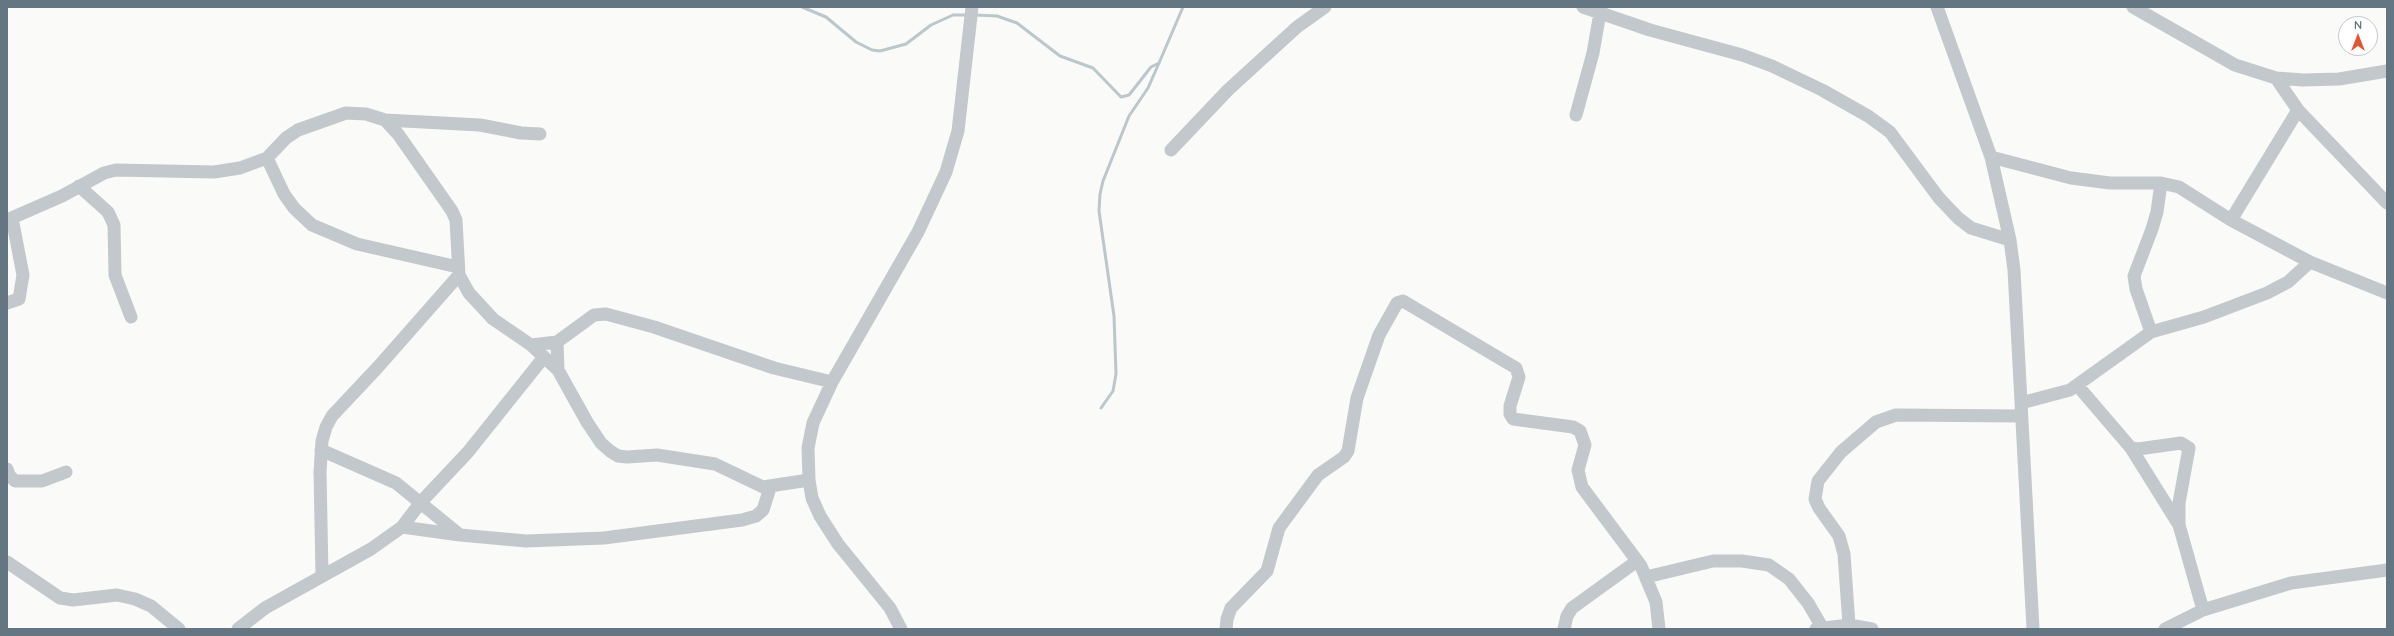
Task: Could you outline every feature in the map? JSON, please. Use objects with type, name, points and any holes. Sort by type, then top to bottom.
[{"type":"street","points":[[901,629],[890,608],[828,530],[812,498],[808,480],[808,448],[813,423],[832,382],[918,232],[946,172],[958,131],[972,7]]},
{"type":"street","points":[[1171,150],[1228,90],[1297,27],[1325,7]]},
{"type":"street","points":[[1583,7],[1600,10],[1650,30],[1748,57],[1772,66],[1828,94],[1868,116],[1890,132],[1940,198],[1958,218],[1971,228],[2010,240]]},
{"type":"street","points":[[1937,7],[1991,158],[2010,240],[2014,270],[2033,629]]},
{"type":"street","points":[[2133,7],[2147,10],[2235,65],[2276,78],[2303,80],[2339,79],[2387,71]]},
{"type":"street","points":[[1576,115],[1593,53],[1600,10]]},
{"type":"street","points":[[2276,78],[2298,110],[2387,203]]},
{"type":"street","points":[[2231,220],[2298,110]]},
{"type":"street","points":[[7,303],[19,299],[23,275],[10,219],[104,173],[116,170],[214,172],[240,168],[267,158],[286,138],[298,130],[346,112],[366,114],[385,120],[480,125],[521,133],[540,134]]},
{"type":"street","points":[[385,120],[398,134],[452,211],[456,220],[459,271],[469,293],[493,319],[531,346],[558,370],[601,443],[618,456],[657,454],[715,464],[763,487],[770,488],[784,483],[808,480]]},
{"type":"street","points":[[267,158],[284,194],[294,208],[312,225],[357,244],[459,271]]},
{"type":"street","points":[[1991,158],[2086,180],[2110,183],[2161,183],[2179,187],[2231,220],[2310,262],[2387,293]]},
{"type":"street","points":[[2151,332],[2136,289],[2134,276],[2152,230],[2157,212],[2161,183]]},
{"type":"street","points":[[79,186],[108,212],[114,225],[116,275],[131,317]]},
{"type":"street","points":[[1849,625],[1844,554],[1839,536],[1819,508],[1815,498],[1818,481],[1841,452],[1876,422],[1896,415],[2021,410],[2070,390],[2151,332],[2204,317],[2267,293],[2288,282],[2310,262]]},
{"type":"street","points":[[322,575],[321,450],[326,427],[332,416],[378,367],[459,271]]},
{"type":"street","points":[[1226,629],[1227,619],[1232,608],[1267,572],[1279,528],[1294,506],[1318,475],[1344,457],[1348,451],[1357,398],[1379,336],[1397,303],[1402,301],[1516,368],[1519,377],[1510,406],[1510,414],[1513,419],[1573,427],[1580,430],[1585,445],[1578,470],[1582,487],[1637,560],[1656,602],[1659,629]]},
{"type":"street","points":[[531,346],[557,342],[594,315],[606,314],[654,327],[774,368],[832,382]]},
{"type":"street","points":[[557,342],[558,370]]},
{"type":"street","points":[[238,629],[265,608],[371,549],[402,527],[421,502],[468,452],[544,357]]},
{"type":"street","points":[[2077,385],[2131,448],[2180,525]]},
{"type":"street","points":[[2131,448],[2138,449],[2180,443],[2189,448],[2179,503],[2180,525],[2203,610]]},
{"type":"street","points":[[321,450],[385,477],[421,502],[460,535]]},
{"type":"street","points":[[7,469],[15,481],[42,481],[66,472]]},
{"type":"street","points":[[402,527],[460,535],[526,540],[604,538],[742,520],[756,516],[763,510],[770,488]]},
{"type":"street","points":[[1563,628],[1572,608],[1637,560]]},
{"type":"street","points":[[7,562],[60,598],[73,600],[116,595],[135,599],[151,606],[180,629]]},
{"type":"street","points":[[1646,577],[1713,562],[1769,565],[1789,579],[1808,603],[1819,628],[1849,625],[1872,629]]},
{"type":"street","points":[[2165,629],[2203,610],[2291,583],[2387,570]]},
{"type":"waterway","points":[[802,7],[826,17],[856,42],[872,50],[880,51],[906,44],[931,25],[953,15],[968,15]]},
{"type":"waterway","points":[[975,15],[997,16],[1017,23],[1060,56],[1093,68],[1121,97],[1129,95],[1151,67],[1159,63],[1183,7]]},
{"type":"waterway","points":[[1101,408],[1113,391],[1116,374],[1114,316],[1099,211],[1100,194],[1103,181],[1129,116],[1148,88],[1159,63]]}]
